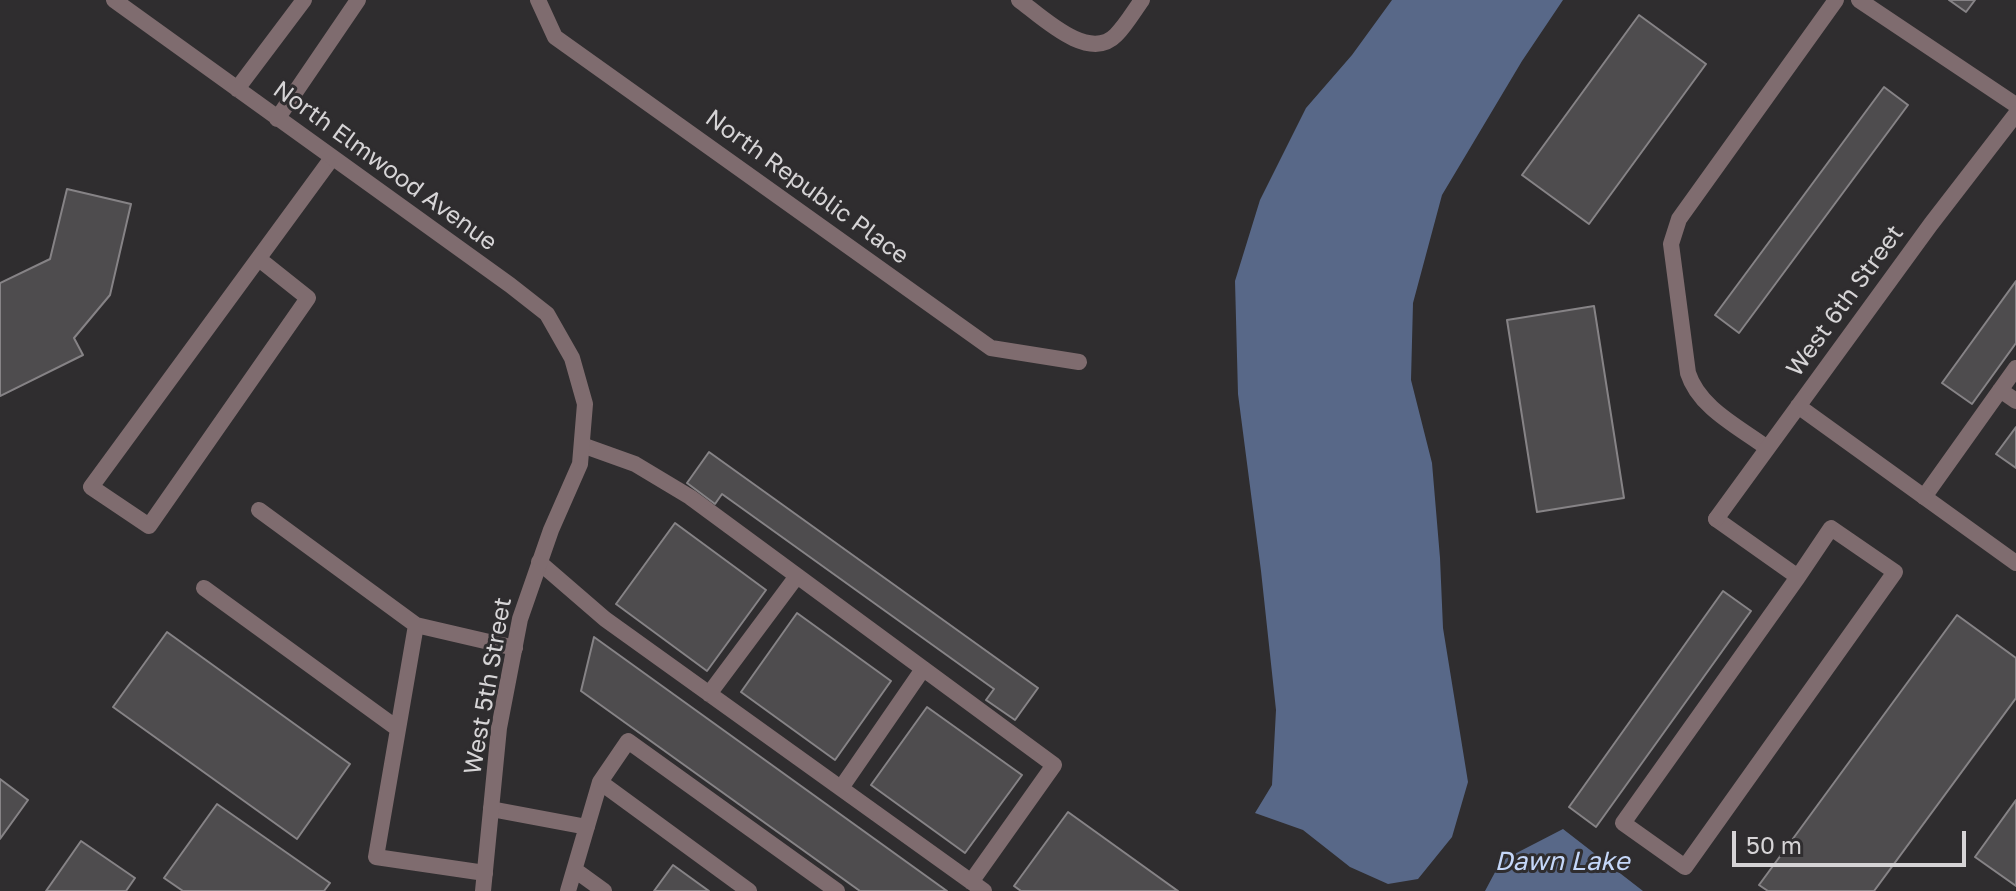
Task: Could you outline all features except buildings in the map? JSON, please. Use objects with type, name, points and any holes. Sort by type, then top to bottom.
[{"type":"street","name":"North Elmwood Avenue","points":[[114,0],[547,314],[572,358],[585,404]]},
{"type":"street","points":[[237,89],[304,0]]},
{"type":"street","points":[[277,119],[358,0]]},
{"type":"street","name":"North Republic Place","points":[[538,0],[555,37],[991,348],[1079,362]]},
{"type":"street","points":[[1019,0],[1074,40],[1092,45],[1114,37],[1142,0]]},
{"type":"street","points":[[1767,448],[1711,408],[1693,389],[1688,373],[1671,244],[1679,219],[1836,0]]},
{"type":"street","points":[[1859,0],[2016,105]]},
{"type":"street","name":"West 6th Street","points":[[1798,577],[1716,519],[1931,224],[2016,114]]},
{"type":"street","points":[[259,259],[308,298],[149,526],[91,487],[332,158]]},
{"type":"street","points":[[1924,497],[2016,368]]},
{"type":"street","points":[[2000,390],[2016,401]]},
{"type":"street","name":"West 5th Street","points":[[483,891],[499,728],[520,619],[551,530],[580,464],[585,404]]},
{"type":"street","points":[[1798,406],[2016,563]]},
{"type":"street","points":[[539,562],[605,619],[978,886],[1054,765],[690,497],[635,464],[582,445]]},
{"type":"street","points":[[259,510],[416,625],[515,648]]},
{"type":"street","points":[[1831,528],[1895,572],[1685,867],[1623,823],[1798,577],[1831,528]]},
{"type":"street","points":[[709,694],[797,576]]},
{"type":"street","points":[[204,588],[398,729]]},
{"type":"street","points":[[416,625],[376,857],[485,873]]},
{"type":"street","points":[[841,788],[923,669]]},
{"type":"street","points":[[568,891],[600,782],[628,741],[837,891]]},
{"type":"street","points":[[600,782],[749,891]]},
{"type":"street","points":[[491,809],[587,827]]},
{"type":"street","points":[[575,870],[604,891]]},
{"type":"water","points":[[1392,0],[1563,0],[1522,61],[1442,195],[1413,303],[1411,380],[1432,463],[1443,628],[1468,782],[1452,837],[1418,879],[1388,884],[1350,867],[1303,830],[1255,813],[1272,785],[1276,710],[1238,394],[1235,281],[1260,200],[1306,108],[1352,55]]},
{"type":"water","name":"Dawn Lake","points":[[1563,829],[1643,891],[1485,891],[1501,861]]}]
